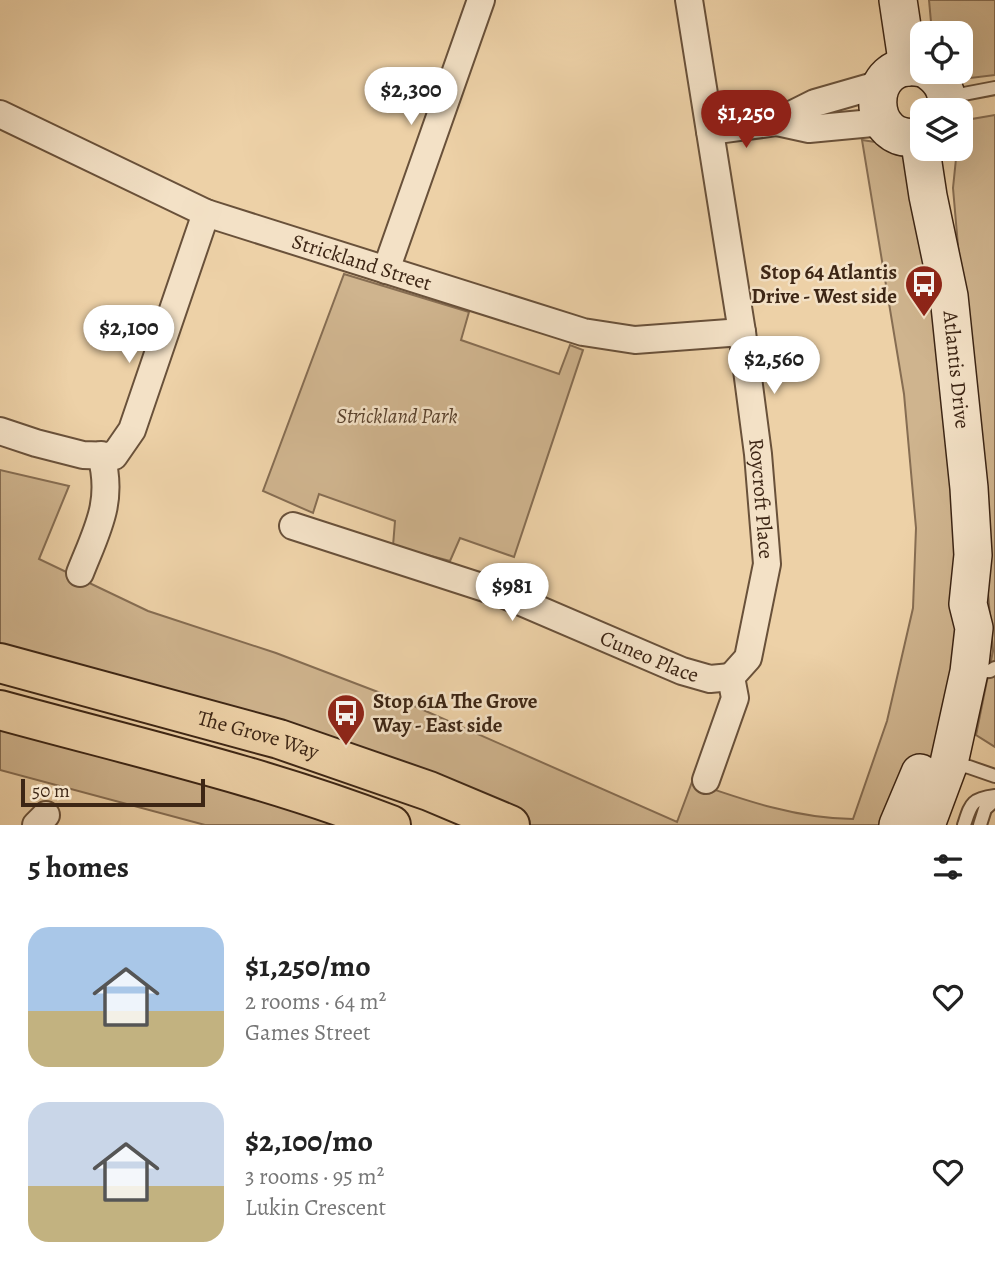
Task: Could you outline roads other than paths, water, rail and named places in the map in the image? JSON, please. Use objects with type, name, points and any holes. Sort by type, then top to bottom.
[{"type":"main road","name":"The Grove Way","points":[[0,663],[279,739],[429,791],[510,825]]},
{"type":"main road","name":"The Grove Way","points":[[0,710],[210,766],[301,793],[391,825]]},
{"type":"street","points":[[386,270],[481,0]]},
{"type":"street","name":"Roycroft Place","points":[[689,0],[742,332],[758,454],[767,564],[748,658],[731,677]]},
{"type":"street","points":[[898,0],[910,40]]},
{"type":"street","points":[[710,131],[777,122],[815,103],[918,84]]},
{"type":"street","points":[[910,137],[896,134],[883,122],[878,111],[877,96],[919,84]]},
{"type":"street","name":"Strickland Street","points":[[0,114],[206,213],[583,332],[635,341],[742,332]]},
{"type":"street","points":[[777,122],[809,130],[883,122]]},
{"type":"street","name":"Atlantis Drive","points":[[924,161],[928,196],[949,296],[963,422],[973,555],[968,604],[982,670],[943,762],[926,825]]},
{"type":"street","points":[[0,430],[83,455],[114,456],[132,430],[206,213]]},
{"type":"street","points":[[80,573],[99,524],[107,494],[106,472],[101,455]]},
{"type":"street","name":"Cuneo Place","points":[[293,526],[500,593],[682,671],[710,679],[731,677]]},
{"type":"street","name":"Atlantis Drive","points":[[898,825],[925,759],[944,689],[955,629],[968,604]]},
{"type":"street","points":[[706,780],[735,698],[731,677]]},
{"type":"lane","points":[[937,84],[995,88]]},
{"type":"lane","points":[[943,762],[995,776]]},
{"type":"lane","points":[[964,825],[971,804],[980,798],[995,798]]},
{"type":"lane","points":[[980,825],[985,808],[995,798]]},
{"type":"place","name":"Stop 64 Atlantis Drive - West side","points":[[924,318]]},
{"type":"place","name":"Stop 61A The Grove Way - East side","points":[[346,747]]},
{"type":"park label","name":"Strickland Park","points":[[397,416]]}]
